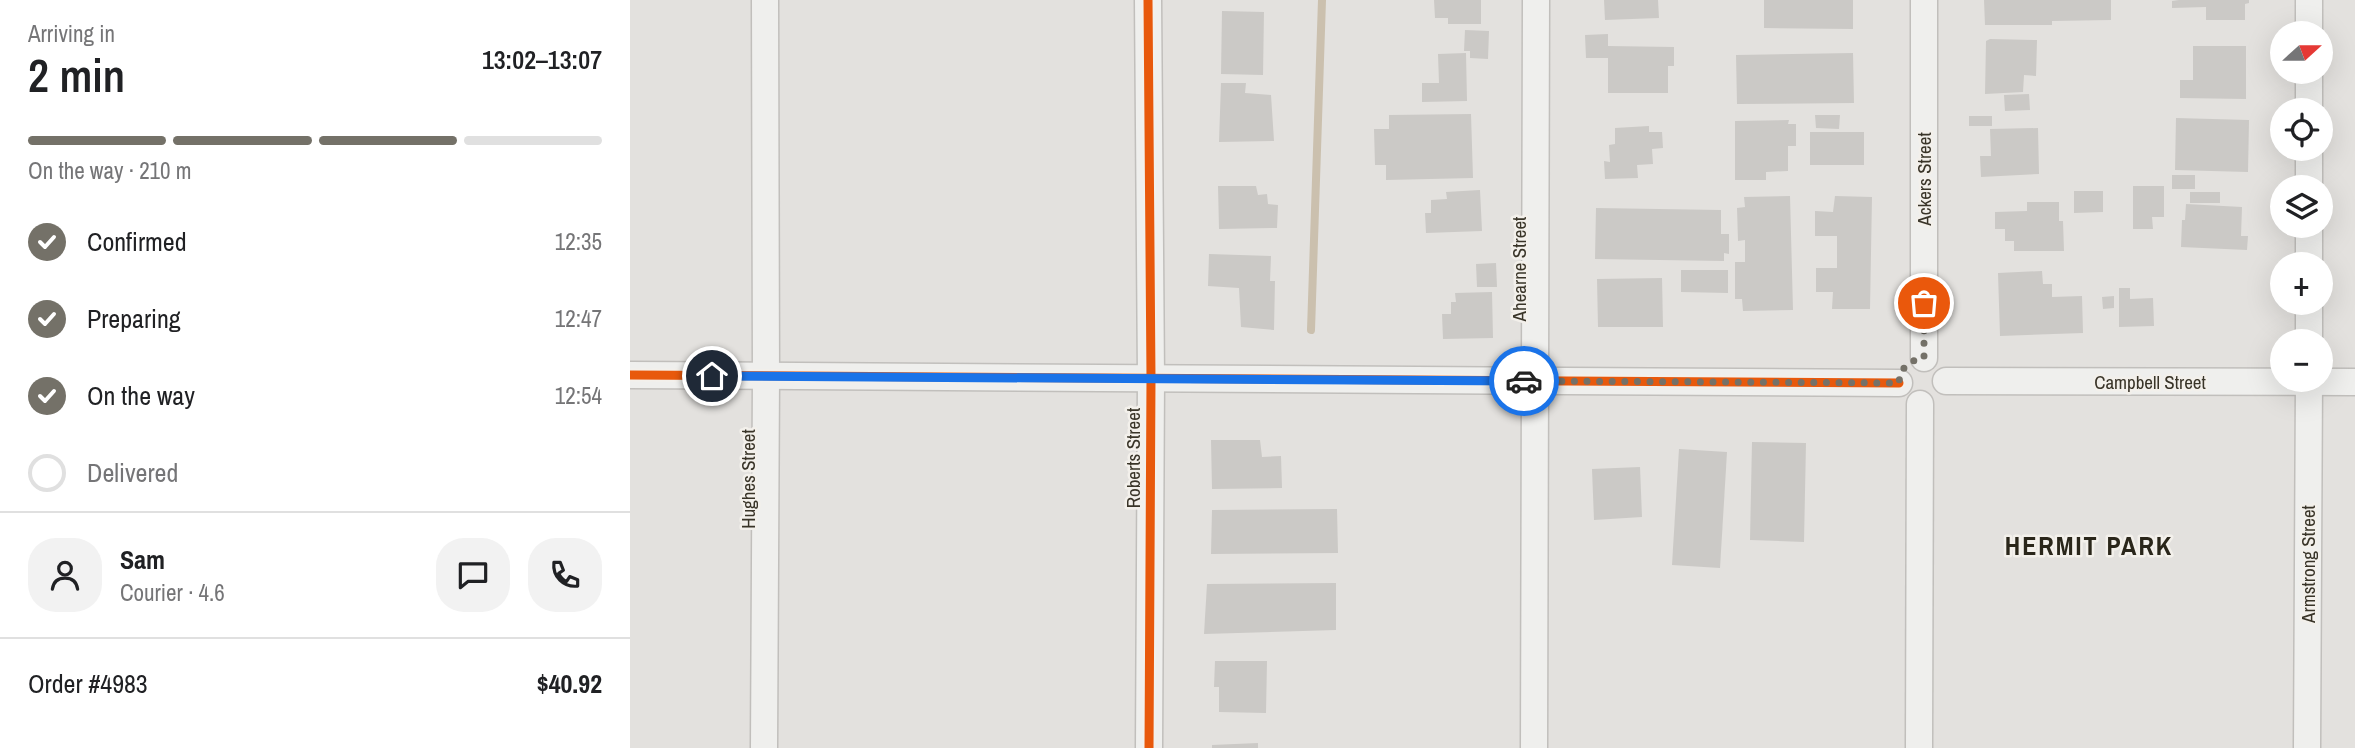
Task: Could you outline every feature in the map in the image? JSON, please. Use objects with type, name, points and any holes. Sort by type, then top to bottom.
[{"type":"street","name":"Hughes Street","points":[[764,748],[765,0]]},
{"type":"street","name":"Roberts Street","points":[[1148,0],[1151,378],[1149,748]]},
{"type":"street","name":"Ahearne Street","points":[[1534,748],[1536,0]]},
{"type":"street","name":"Ackers Street","points":[[1924,0],[1924,358]]},
{"type":"street","points":[[2309,0],[2309,21]]},
{"type":"street","points":[[1924,358],[1939,365],[1944,371],[1946,381],[1941,396],[1935,401],[1920,404],[1906,397],[1899,383],[1903,368],[1916,359],[1924,358]]},
{"type":"street","points":[[630,375],[1899,383]]},
{"type":"street","name":"Campbell Street","points":[[1946,381],[2270,381]]},
{"type":"street","name":"Campbell Street","points":[[2333,382],[2355,382]]},
{"type":"street","name":"Armstrong Street","points":[[2307,748],[2309,392]]},
{"type":"street","points":[[1919,748],[1920,404]]},
{"type":"building","points":[[1434,0],[1481,0],[1481,24],[1448,24],[1448,18],[1435,18]]},
{"type":"building","points":[[1604,0],[1658,0],[1659,18],[1605,20]]},
{"type":"building","points":[[1764,0],[1853,0],[1853,29],[1764,28]]},
{"type":"building","points":[[1984,0],[2111,0],[2111,20],[2052,21],[2052,25],[1985,25]]},
{"type":"building","points":[[2249,0],[2249,3],[2245,4],[2245,20],[2206,20],[2206,7],[2172,8],[2172,1]]},
{"type":"building","points":[[1222,11],[1264,12],[1263,75],[1221,74]]},
{"type":"building","points":[[1465,30],[1489,31],[1488,59],[1470,58],[1470,51],[1464,51]]},
{"type":"building","points":[[1608,34],[1608,46],[1674,47],[1674,66],[1668,66],[1668,93],[1608,93],[1608,58],[1586,58],[1585,35]]},
{"type":"building","points":[[2037,40],[2036,76],[2024,75],[2023,92],[1985,94],[1986,41]]},
{"type":"building","points":[[2193,46],[2246,46],[2246,99],[2180,98],[2180,80],[2193,80]]},
{"type":"building","points":[[1466,53],[1467,101],[1422,102],[1422,83],[1439,83],[1438,54]]},
{"type":"building","points":[[1853,53],[1854,103],[1737,104],[1736,55]]},
{"type":"building","points":[[1221,83],[1246,83],[1245,93],[1271,95],[1274,141],[1219,142]]},
{"type":"building","points":[[2029,94],[2030,110],[2005,111],[2004,95]]},
{"type":"building","points":[[1471,114],[1473,178],[1386,180],[1386,165],[1375,165],[1374,129],[1389,129],[1389,115]]},
{"type":"building","points":[[1815,115],[1840,115],[1839,129],[1816,128]]},
{"type":"building","points":[[1969,116],[1992,116],[1992,126],[1969,126]]},
{"type":"building","points":[[2176,118],[2249,120],[2248,172],[2175,170]]},
{"type":"building","points":[[1789,120],[1788,124],[1796,124],[1796,146],[1788,146],[1788,171],[1766,172],[1766,180],[1735,180],[1735,121]]},
{"type":"building","points":[[1649,126],[1649,132],[1662,132],[1663,148],[1652,149],[1653,164],[1637,165],[1638,178],[1605,179],[1604,161],[1610,162],[1609,145],[1615,144],[1615,128]]},
{"type":"building","points":[[2038,128],[2039,174],[1981,177],[1980,156],[1991,156],[1990,129]]},
{"type":"building","points":[[1810,132],[1864,132],[1864,165],[1810,165]]},
{"type":"building","points":[[2172,175],[2195,175],[2195,189],[2172,189]]},
{"type":"building","points":[[1218,186],[1256,186],[1258,195],[1267,194],[1268,204],[1278,205],[1277,228],[1219,229]]},
{"type":"building","points":[[2133,186],[2164,186],[2164,217],[2152,217],[2153,229],[2133,229]]},
{"type":"building","points":[[1480,190],[1482,231],[1426,233],[1425,213],[1431,213],[1431,200],[1447,199],[1446,192]]},
{"type":"building","points":[[2074,191],[2103,191],[2103,212],[2074,213]]},
{"type":"building","points":[[2190,192],[2220,192],[2220,203],[2190,203]]},
{"type":"building","points":[[1790,196],[1793,310],[1743,311],[1742,299],[1735,299],[1735,262],[1745,262],[1745,240],[1738,241],[1737,208],[1745,207],[1744,197]]},
{"type":"building","points":[[1835,196],[1872,197],[1870,309],[1832,309],[1833,292],[1816,292],[1816,268],[1837,268],[1837,236],[1815,236],[1815,211],[1833,212]]},
{"type":"building","points":[[2027,202],[2059,202],[2064,251],[2014,251],[2014,241],[2005,241],[2005,229],[1995,229],[1995,212],[2027,211]]},
{"type":"building","points":[[2186,204],[2242,207],[2241,236],[2248,236],[2247,250],[2181,247],[2182,220],[2185,220]]},
{"type":"building","points":[[1596,208],[1721,210],[1721,234],[1729,234],[1729,254],[1724,253],[1724,261],[1595,259]]},
{"type":"building","points":[[1209,254],[1271,256],[1270,281],[1275,281],[1274,330],[1241,327],[1239,288],[1208,286]]},
{"type":"building","points":[[1496,263],[1497,287],[1477,287],[1476,264]]},
{"type":"building","points":[[1681,270],[1728,270],[1728,293],[1681,292]]},
{"type":"building","points":[[2042,271],[2043,284],[2052,284],[2052,297],[2082,296],[2083,333],[2000,336],[1998,273]]},
{"type":"building","points":[[1662,278],[1663,327],[1598,327],[1597,279]]},
{"type":"building","points":[[2119,288],[2130,288],[2130,299],[2153,298],[2154,326],[2119,327]]},
{"type":"building","points":[[1492,292],[1493,338],[1443,339],[1442,314],[1451,314],[1451,302],[1456,302],[1455,293]]},
{"type":"building","points":[[2114,296],[2114,308],[2103,309],[2102,297]]},
{"type":"building","points":[[1211,440],[1260,440],[1262,457],[1281,456],[1282,488],[1212,489]]},
{"type":"building","points":[[1752,442],[1806,443],[1804,542],[1750,540]]},
{"type":"building","points":[[1679,449],[1727,452],[1720,568],[1672,565]]},
{"type":"building","points":[[1640,467],[1642,517],[1594,520],[1592,469]]},
{"type":"building","points":[[1337,509],[1338,553],[1211,554],[1212,510]]},
{"type":"building","points":[[1336,583],[1336,630],[1204,634],[1207,584]]},
{"type":"building","points":[[1215,661],[1267,661],[1266,713],[1219,712],[1219,687],[1214,687]]},
{"type":"building","points":[[1258,743],[1258,748],[1212,748],[1212,745]]},
{"type":"waterway","points":[[1311,330],[1322,0]]},
{"type":"cycle path","points":[[1148,0],[1151,378],[1149,748]]},
{"type":"cycle path","points":[[630,375],[1899,383]]},
{"type":"way so far","points":[[1524,381],[1899,383],[1903,368],[1909,362],[1924,358],[1924,303]]},
{"type":"district","name":"HERMIT PARK","points":[[2089,546]]},
{"type":"route","points":[[712,376],[1524,381]]}]
